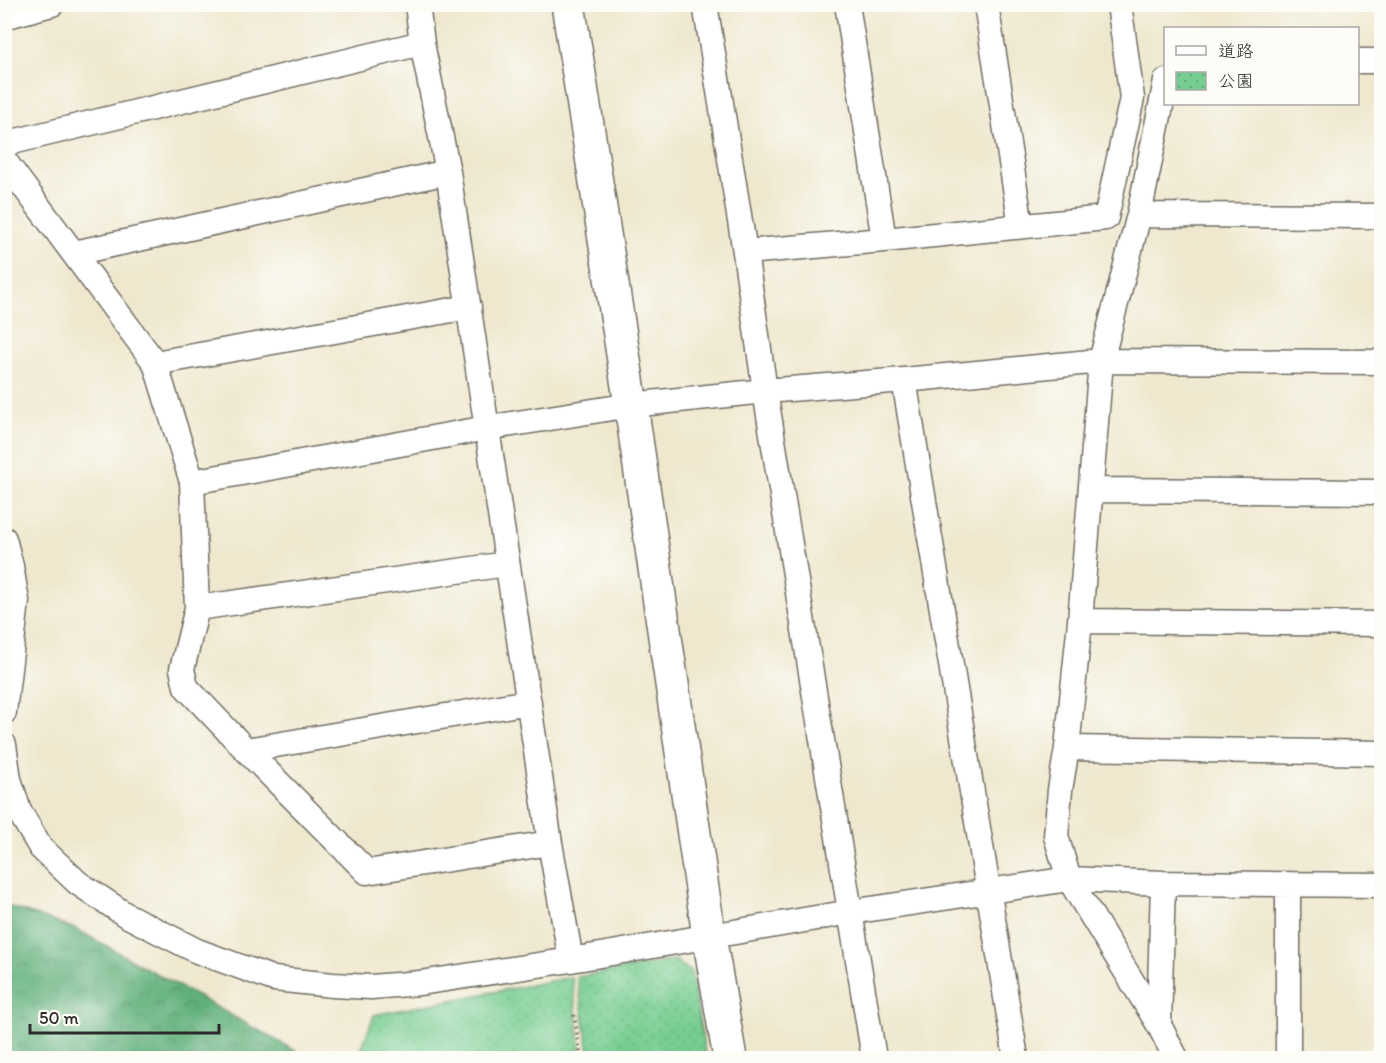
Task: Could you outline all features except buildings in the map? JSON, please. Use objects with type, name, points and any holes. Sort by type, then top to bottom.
[{"type":"street","points":[[4,17],[52,4]]},
{"type":"street","points":[[417,4],[470,307],[550,843],[571,960]]},
{"type":"street","points":[[568,4],[631,405],[709,936],[730,1059]]},
{"type":"street","points":[[705,4],[765,391],[874,1059]]},
{"type":"street","points":[[847,4],[884,240]]},
{"type":"street","points":[[986,4],[1020,226]]},
{"type":"street","points":[[745,252],[1106,218],[1132,98],[1119,4]]},
{"type":"street","points":[[4,144],[422,43]]},
{"type":"street","points":[[1359,61],[1382,61]]},
{"type":"street","points":[[1164,91],[1139,215],[1101,361],[1068,748],[1060,790],[1056,836],[1069,879],[1159,1025],[1176,1059]]},
{"type":"street","points":[[4,160],[155,363],[192,482],[197,608],[182,669],[186,687],[368,872],[550,843]]},
{"type":"street","points":[[74,253],[448,172]]},
{"type":"street","points":[[1139,215],[1382,216]]},
{"type":"street","points":[[155,363],[470,307]]},
{"type":"street","points":[[192,482],[487,428],[631,405],[765,391],[1101,361],[1382,362]]},
{"type":"street","points":[[904,380],[1016,1059]]},
{"type":"street","points":[[1091,490],[1382,492]]},
{"type":"street","points":[[4,539],[17,601],[4,712]]},
{"type":"street","points":[[197,608],[507,564]]},
{"type":"street","points":[[1080,621],[1382,624]]},
{"type":"street","points":[[246,750],[530,702]]},
{"type":"street","points":[[4,745],[9,779],[19,811],[41,848],[78,883],[126,915],[197,951],[274,979],[333,986],[371,987],[420,983],[571,960],[851,912],[1069,879],[1163,883],[1382,885]]},
{"type":"street","points":[[1068,748],[1382,753]]},
{"type":"street","points":[[1159,1025],[1163,883]]},
{"type":"street","points":[[1288,884],[1288,1059]]},
{"type":"path","points":[[574,1015],[581,1059]]},
{"type":"green space","points":[[5,905],[76,929],[305,1058],[5,1058]]},
{"type":"green space","points":[[675,960],[691,972],[706,1058],[590,1058],[577,977]]},
{"type":"green space","points":[[572,977],[582,1058],[358,1058],[374,1015]]}]
